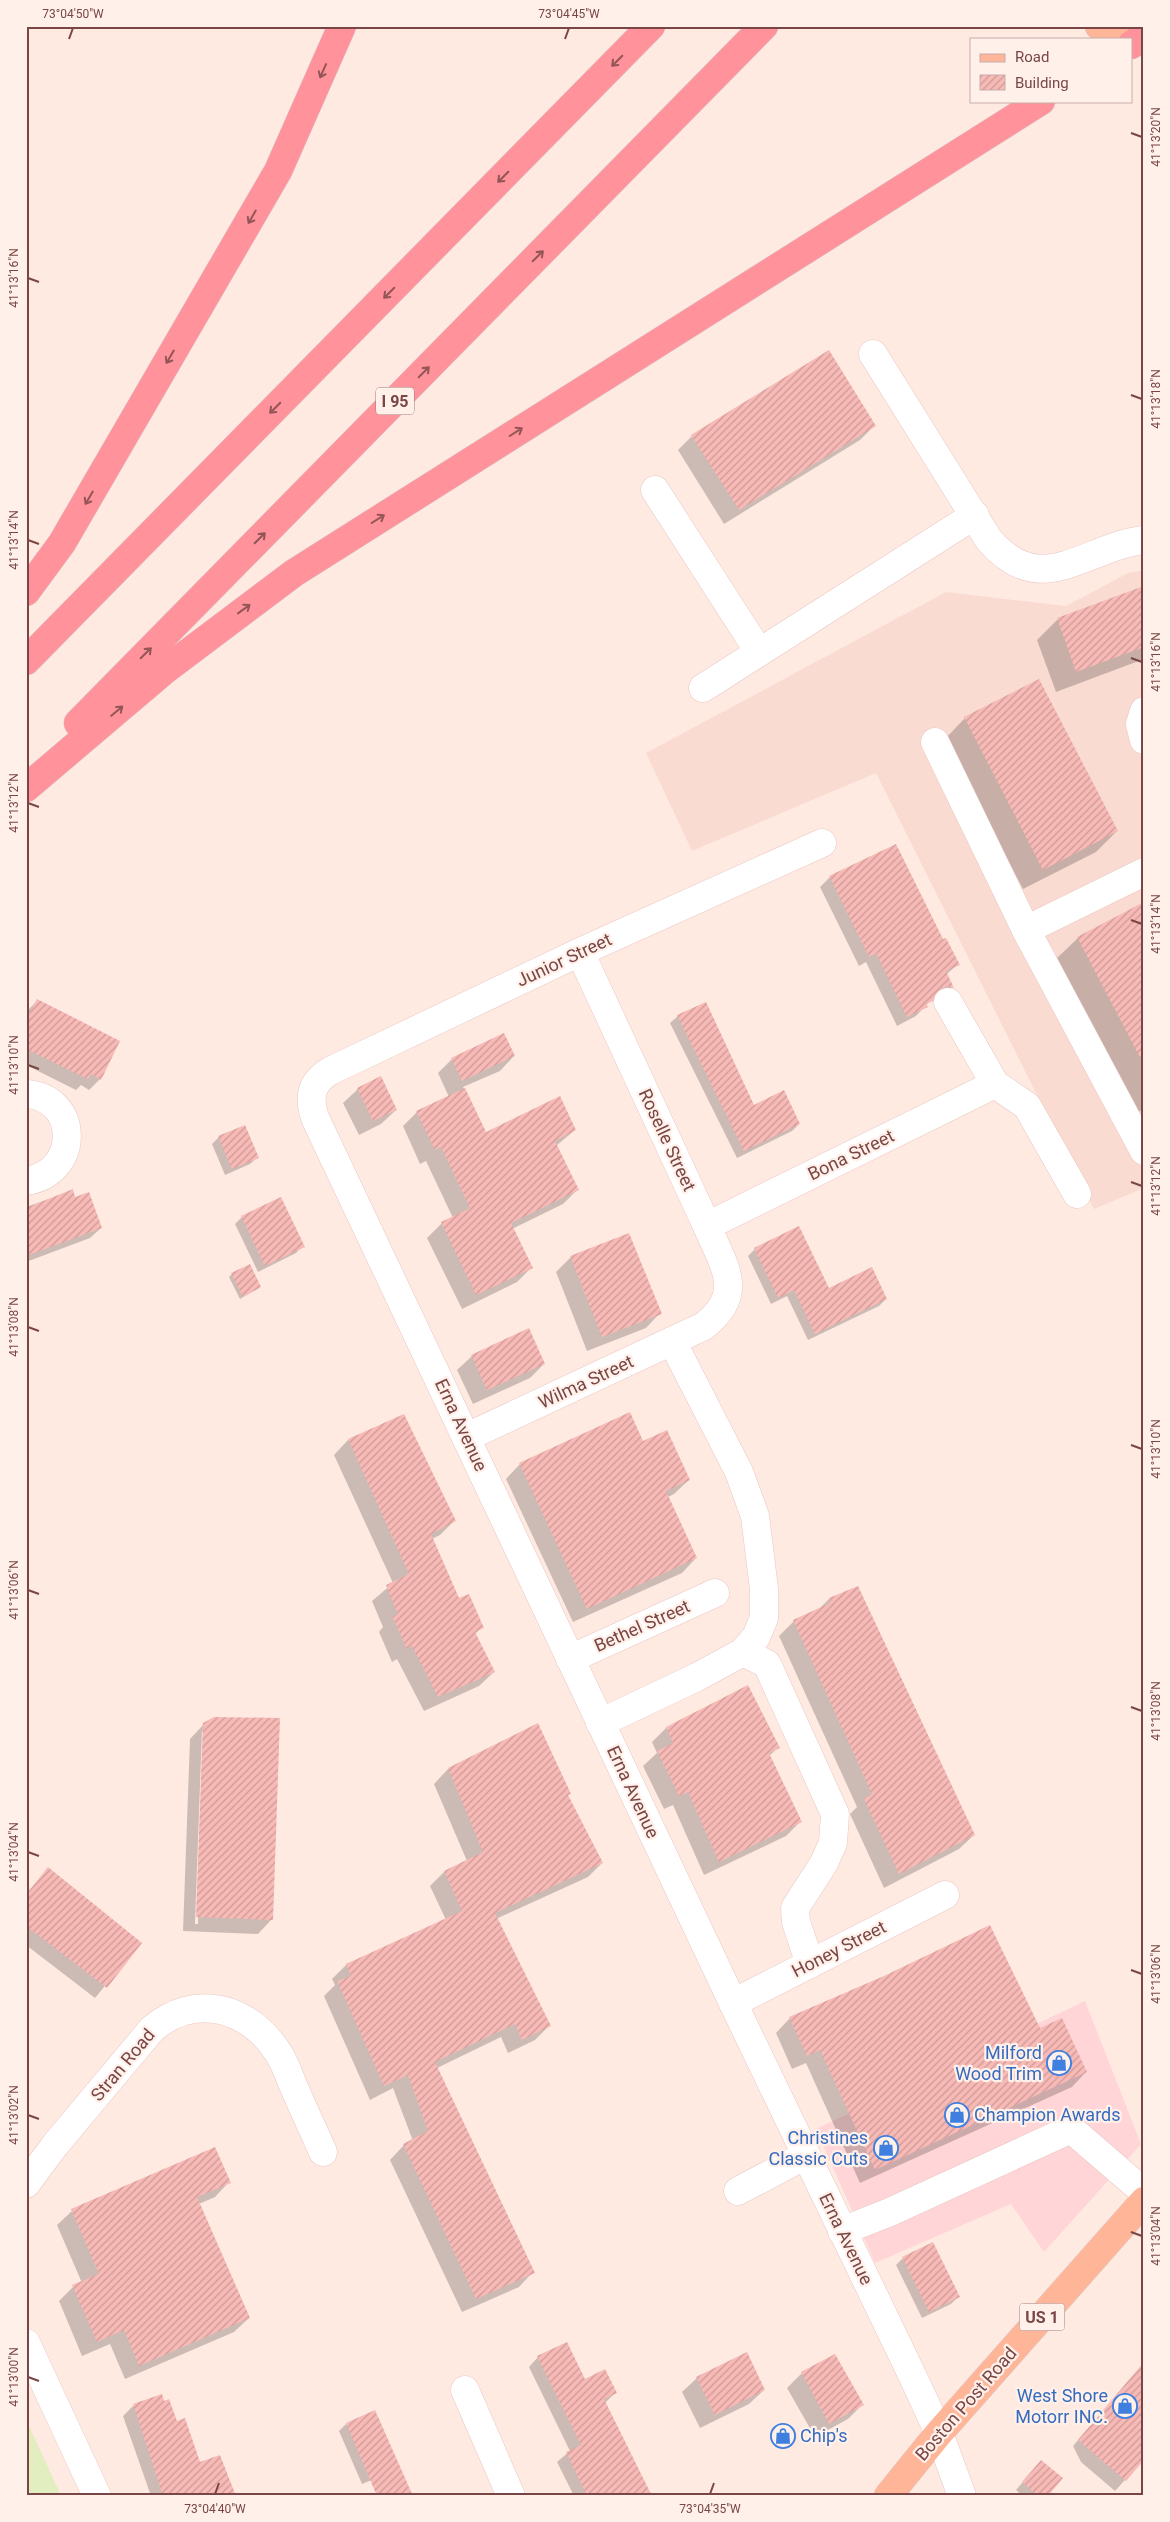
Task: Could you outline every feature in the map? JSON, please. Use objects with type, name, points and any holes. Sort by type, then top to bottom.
[{"type":"highway","points":[[26,592],[62,543],[278,171],[342,26]]},
{"type":"highway","points":[[26,661],[651,26]]},
{"type":"highway","name":"I 95","points":[[26,775],[764,26]]},
{"type":"highway","points":[[26,788],[165,670],[294,573],[1039,102]]},
{"type":"main road","points":[[1099,26],[1140,39]]},
{"type":"main road","name":"Boston Post Road","points":[[888,2496],[940,2433],[1144,2201]]},
{"type":"street","points":[[873,354],[989,540],[1010,561],[1037,568],[1063,567],[1124,542],[1144,540]]},
{"type":"street","points":[[656,490],[759,652]]},
{"type":"street","points":[[703,688],[975,515]]},
{"type":"street","points":[[1144,711],[1140,724],[1144,740]]},
{"type":"street","points":[[935,742],[1026,930],[1144,1151]]},
{"type":"street","name":"Junior Street","points":[[314,1087],[318,1080],[330,1071],[580,952],[822,843]]},
{"type":"street","points":[[1026,930],[1144,872]]},
{"type":"street","name":"Roselle Street","points":[[580,952],[726,1271],[730,1288],[725,1303],[718,1316],[704,1326]]},
{"type":"street","points":[[948,1002],[995,1084],[1027,1106],[1077,1194]]},
{"type":"street","name":"Bona Street","points":[[707,1226],[995,1084]]},
{"type":"street","name":"Erna Avenue","points":[[314,1087],[311,1103],[316,1120],[733,2003],[940,2433],[962,2496]]},
{"type":"street","points":[[26,1094],[42,1098],[54,1105],[63,1118],[68,1132],[67,1148],[61,1162],[50,1173],[37,1180],[26,1181]]},
{"type":"street","name":"Wilma Street","points":[[467,1437],[704,1326]]},
{"type":"street","points":[[600,1723],[697,1677],[743,1652],[750,1645],[760,1628],[765,1605],[755,1516],[739,1472],[672,1341]]},
{"type":"street","name":"Bethel Street","points":[[570,1659],[715,1593]]},
{"type":"street","points":[[743,1652],[767,1664],[835,1814],[833,1843],[824,1863],[795,1908],[796,1922],[810,1964]]},
{"type":"street","name":"Honey Street","points":[[733,2003],[945,1895]]},
{"type":"street","name":"Stran Road","points":[[26,2184],[55,2145],[152,2030],[162,2020],[181,2012],[199,2008],[218,2009],[233,2014],[248,2022],[265,2036],[279,2054],[323,2152]]},
{"type":"street","points":[[842,2231],[898,2208],[1072,2129],[1144,2192]]},
{"type":"street","points":[[738,2191],[806,2155]]},
{"type":"street","points":[[26,2343],[97,2496]]},
{"type":"street","points":[[465,2390],[511,2496]]},
{"type":"shaded area","points":[[1144,570],[1144,1188],[1094,1209],[876,773],[692,851],[646,753],[946,592],[1066,606],[1128,573]]},
{"type":"shaded area","points":[[1085,2001],[1141,2144],[1044,2252],[1011,2204],[875,2263],[816,2129]]},
{"type":"green space","points":[[26,2419],[61,2496],[26,2496]]},
{"type":"building","points":[[829,350],[876,426],[739,510],[691,435]]},
{"type":"building","points":[[1144,586],[1144,647],[1076,672],[1057,618]]},
{"type":"building","points":[[1039,679],[1118,831],[1043,870],[964,717]]},
{"type":"building","points":[[896,844],[943,939],[946,938],[960,965],[946,971],[954,988],[948,986],[940,989],[933,1001],[926,1004],[928,1007],[907,1017],[876,953],[869,957],[829,876]]},
{"type":"building","points":[[1144,902],[1144,1065],[1077,937]]},
{"type":"building","points":[[37,999],[120,1041],[101,1080],[91,1074],[88,1079],[26,1049],[26,1020]]},
{"type":"building","points":[[706,1002],[754,1105],[784,1090],[800,1124],[744,1151],[677,1015]]},
{"type":"building","points":[[504,1033],[515,1056],[462,1081],[451,1058]]},
{"type":"building","points":[[381,1076],[397,1110],[373,1121],[357,1088]]},
{"type":"building","points":[[465,1088],[486,1132],[560,1096],[576,1130],[555,1141],[579,1190],[511,1223],[533,1268],[476,1295],[441,1222],[470,1208],[441,1147],[435,1150],[416,1111]]},
{"type":"building","points":[[245,1125],[259,1158],[232,1169],[218,1136]]},
{"type":"building","points":[[73,1189],[75,1197],[89,1192],[102,1228],[26,1256],[26,1208]]},
{"type":"building","points":[[281,1197],[305,1247],[265,1266],[241,1216]]},
{"type":"building","points":[[799,1226],[829,1288],[872,1267],[887,1299],[815,1334],[794,1290],[778,1298],[754,1248]]},
{"type":"building","points":[[629,1233],[662,1314],[602,1337],[570,1256]]},
{"type":"building","points":[[250,1264],[261,1287],[243,1297],[231,1273]]},
{"type":"building","points":[[529,1328],[545,1364],[487,1390],[471,1355]]},
{"type":"building","points":[[630,1412],[643,1441],[667,1430],[690,1480],[666,1491],[697,1558],[587,1609],[519,1463]]},
{"type":"building","points":[[404,1414],[456,1521],[431,1534],[459,1598],[469,1594],[484,1628],[475,1632],[495,1672],[438,1697],[412,1646],[407,1649],[392,1616],[398,1615],[386,1585],[409,1574],[348,1439]]},
{"type":"building","points":[[858,1586],[975,1835],[899,1874],[864,1799],[872,1794],[793,1620],[830,1603],[829,1598]]},
{"type":"building","points":[[748,1685],[780,1748],[769,1753],[802,1822],[719,1862],[688,1792],[679,1796],[657,1751],[673,1743],[666,1727]]},
{"type":"building","points":[[214,1717],[280,1718],[273,1920],[196,1917],[203,1723]]},
{"type":"building","points":[[538,1723],[571,1794],[568,1795],[603,1863],[495,1913],[551,2026],[522,2040],[515,2024],[435,2062],[535,2273],[476,2299],[403,2144],[428,2131],[408,2075],[384,2086],[337,1981],[351,1976],[346,1964],[462,1911],[444,1871],[483,1852],[448,1768]]},
{"type":"building","points":[[48,1867],[142,1943],[107,1988],[26,1926],[26,1895]]},
{"type":"building","points":[[990,1925],[1040,2028],[1062,2018],[1087,2072],[875,2170],[820,2050],[807,2056],[789,2017],[884,1976]]},
{"type":"building","points":[[215,2147],[231,2183],[197,2197],[250,2318],[139,2366],[124,2330],[97,2342],[72,2285],[99,2274],[71,2209]]},
{"type":"building","points":[[933,2242],[960,2297],[929,2312],[902,2257]]},
{"type":"building","points":[[567,2342],[585,2379],[605,2369],[617,2393],[604,2399],[652,2496],[587,2496],[566,2452],[581,2445],[537,2356]]},
{"type":"building","points":[[747,2352],[765,2390],[715,2415],[696,2377]]},
{"type":"building","points":[[835,2354],[864,2405],[829,2424],[801,2372]]},
{"type":"building","name":"West Shore Motorr INC.","points":[[1144,2362],[1144,2460],[1126,2481],[1078,2440]]},
{"type":"building","points":[[162,2394],[164,2401],[169,2399],[177,2421],[185,2418],[200,2462],[220,2455],[236,2496],[163,2496],[133,2404]]},
{"type":"building","points":[[375,2410],[413,2496],[377,2496],[346,2423]]},
{"type":"building","points":[[1041,2460],[1063,2478],[1048,2496],[1038,2496],[1022,2482]]},
{"type":"place","name":"Milford Wood Trim","points":[[1059,2063]]},
{"type":"place","name":"Champion Awards","points":[[957,2115]]},
{"type":"place","name":"Christines Classic Cuts","points":[[886,2148]]},
{"type":"place","name":"West Shore Motorr INC.","points":[[1125,2406]]},
{"type":"place","name":"Chip's","points":[[783,2436]]}]
